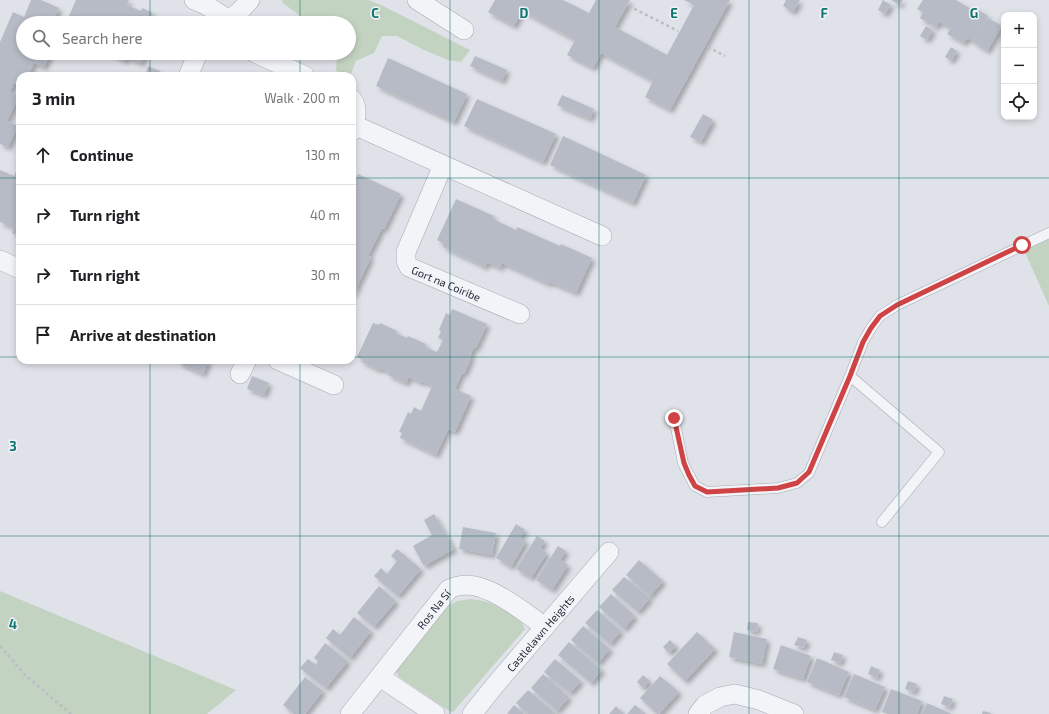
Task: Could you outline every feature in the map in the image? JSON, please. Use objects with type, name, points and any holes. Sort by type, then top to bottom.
[{"type":"street","points":[[194,0],[206,5],[220,16]]},
{"type":"street","points":[[234,16],[250,0]]},
{"type":"street","points":[[417,0],[464,30]]},
{"type":"street","points":[[190,72],[195,60]]},
{"type":"street","points":[[270,60],[296,72]]},
{"type":"street","points":[[356,129],[443,165],[602,236]]},
{"type":"street","name":"Gort na Coiribe","points":[[443,165],[406,252],[406,261],[410,267],[520,314]]},
{"type":"street","points":[[0,260],[16,267]]},
{"type":"street","points":[[287,364],[334,385]]},
{"type":"street","name":"Castlelawn Heights","points":[[472,714],[609,552]]},
{"type":"street","name":"Ros Na Sí","points":[[350,714],[449,589],[466,585],[480,587],[511,602],[545,627]]},
{"type":"street","points":[[380,677],[435,714]]},
{"type":"street","points":[[698,714],[705,706],[720,697],[735,694],[759,700],[794,714]]},
{"type":"lane","points":[[674,418],[684,463],[695,486],[707,492],[778,488],[797,483],[809,472],[863,342],[880,316],[897,305],[1049,232]]},
{"type":"lane","points":[[850,376],[939,452],[882,522]]},
{"type":"path","points":[[629,6],[678,32]]},
{"type":"path","points":[[708,47],[725,56]]},
{"type":"path","points":[[0,646],[26,676],[71,714]]},
{"type":"green space","points":[[282,0],[368,0],[381,5],[470,50],[461,62],[448,60],[397,36],[382,36],[374,53],[356,61],[352,72],[339,72],[336,71],[337,60],[356,60],[356,16],[300,16],[283,3]]},
{"type":"green space","points":[[1049,238],[1049,306],[1024,250]]},
{"type":"green space","points":[[0,591],[236,690],[207,714],[0,714]]},
{"type":"green space","points":[[471,599],[484,601],[502,607],[520,619],[525,629],[453,712],[449,711],[399,677],[395,670],[445,608],[457,601]]},
{"type":"building","points":[[31,0],[41,0],[59,8],[55,16],[24,16]]},
{"type":"building","points":[[76,0],[129,0],[127,5],[141,11],[142,8],[153,13],[152,16],[69,16]]},
{"type":"building","points":[[495,0],[563,0],[589,13],[596,0],[630,0],[615,27],[667,55],[694,5],[684,0],[730,0],[670,110],[645,97],[653,81],[601,53],[593,68],[567,55],[575,40],[522,11],[514,26],[488,12]]},
{"type":"building","points":[[786,0],[800,0],[793,12],[783,6]]},
{"type":"building","points":[[883,0],[891,5],[885,14],[878,10]]},
{"type":"building","points":[[891,0],[903,0],[899,5]]},
{"type":"building","points":[[923,0],[956,0],[973,10],[974,7],[988,16],[973,41],[967,38],[964,43],[947,34],[951,28],[939,22],[936,27],[920,18],[923,12],[917,9]]},
{"type":"building","points":[[13,12],[22,16],[16,16],[16,60],[48,60],[44,67],[34,63],[30,72],[16,72],[16,84],[14,83],[10,92],[16,95],[16,102],[7,121],[16,125],[16,130],[8,147],[0,144],[0,42]]},
{"type":"building","points":[[988,18],[1001,25],[987,51],[973,42]]},
{"type":"building","points":[[926,26],[933,30],[927,40],[920,36]]},
{"type":"building","points":[[951,47],[957,51],[951,61],[945,57]]},
{"type":"building","points":[[475,56],[507,70],[502,81],[470,66]]},
{"type":"building","points":[[388,58],[467,94],[454,122],[376,86]]},
{"type":"building","points":[[134,60],[142,60],[141,63]]},
{"type":"building","points":[[148,66],[160,71],[160,72],[146,72]]},
{"type":"building","points":[[562,95],[594,109],[590,119],[557,105]]},
{"type":"building","points":[[477,99],[556,134],[543,162],[464,126]]},
{"type":"building","points":[[703,114],[713,120],[701,142],[690,137]]},
{"type":"building","points":[[563,136],[646,175],[633,203],[550,165]]},
{"type":"building","points":[[0,170],[14,176],[16,172],[16,235],[12,233],[14,228],[0,222]]},
{"type":"building","points":[[358,174],[401,194],[384,229],[382,228],[368,256],[371,257],[356,289],[356,178]]},
{"type":"building","points":[[456,199],[494,216],[493,219],[516,230],[517,227],[592,258],[576,293],[550,282],[549,284],[502,263],[500,268],[487,262],[485,267],[443,247],[444,244],[437,240]]},
{"type":"building","points":[[452,309],[487,324],[476,348],[474,347],[464,374],[462,373],[455,389],[471,396],[455,432],[448,429],[436,455],[400,438],[402,433],[399,432],[408,412],[411,414],[414,407],[421,411],[432,386],[422,381],[421,383],[409,377],[406,383],[388,375],[389,372],[380,368],[379,370],[362,362],[363,360],[357,357],[373,323],[379,325],[380,323],[397,331],[396,333],[407,338],[408,336],[426,344],[425,347],[437,352],[443,340],[438,338],[441,331],[439,330],[446,313],[450,315]]},
{"type":"building","points":[[180,364],[207,364],[203,374]]},
{"type":"building","points":[[252,376],[269,383],[264,395],[247,389]]},
{"type":"building","points":[[434,514],[454,549],[424,566],[413,546],[432,535],[424,520]]},
{"type":"building","points":[[516,524],[525,530],[520,538],[526,541],[511,567],[496,558]]},
{"type":"building","points":[[463,527],[496,533],[492,555],[459,549]]},
{"type":"building","points":[[537,536],[545,541],[540,548],[547,553],[531,578],[516,569]]},
{"type":"building","points":[[558,546],[566,551],[560,560],[568,565],[552,590],[536,580]]},
{"type":"building","points":[[397,549],[421,569],[398,596],[374,576],[381,568],[387,574],[397,561],[391,556]]},
{"type":"building","points":[[639,560],[663,581],[650,596],[626,575]]},
{"type":"building","points":[[624,577],[650,598],[638,612],[612,590]]},
{"type":"building","points":[[379,586],[396,601],[374,627],[357,613]]},
{"type":"building","points":[[611,594],[635,616],[624,629],[599,607]]},
{"type":"building","points":[[597,610],[621,631],[610,644],[585,623]]},
{"type":"building","points":[[354,617],[371,631],[350,658],[326,638],[333,629],[340,635]]},
{"type":"building","points":[[748,622],[758,623],[757,632],[747,630]]},
{"type":"building","points":[[583,626],[610,649],[598,663],[571,640]]},
{"type":"building","points":[[697,632],[715,649],[685,681],[667,664]]},
{"type":"building","points":[[734,632],[767,639],[762,664],[729,657]]},
{"type":"building","points":[[798,637],[807,640],[804,648],[794,645]]},
{"type":"building","points":[[670,640],[676,646],[669,653],[663,647]]},
{"type":"building","points":[[569,642],[602,670],[591,683],[558,655]]},
{"type":"building","points":[[325,643],[348,661],[326,688],[300,668],[308,659],[316,665],[318,661],[314,658]]},
{"type":"building","points":[[781,645],[811,656],[803,679],[773,669]]},
{"type":"building","points":[[834,652],[843,655],[840,663],[831,660]]},
{"type":"building","points":[[817,658],[849,672],[839,695],[807,682]]},
{"type":"building","points":[[555,659],[581,681],[570,693],[544,672]]},
{"type":"building","points":[[871,666],[880,670],[877,678],[868,674]]},
{"type":"building","points":[[543,674],[569,697],[557,711],[531,688]]},
{"type":"building","points":[[854,674],[885,687],[875,710],[844,697]]},
{"type":"building","points":[[643,675],[650,681],[643,688],[637,682]]},
{"type":"building","points":[[660,676],[679,692],[659,714],[657,714],[640,698]]},
{"type":"building","points":[[305,677],[323,691],[305,714],[294,714],[283,705]]},
{"type":"building","points":[[908,681],[917,684],[914,692],[905,689]]},
{"type":"building","points":[[891,689],[922,701],[917,714],[888,714],[882,712]]},
{"type":"building","points":[[528,690],[556,714],[528,714],[516,703]]},
{"type":"building","points":[[944,696],[953,699],[950,707],[941,704]]},
{"type":"building","points":[[927,703],[952,714],[922,714]]},
{"type":"building","points":[[514,705],[524,714],[507,714]]},
{"type":"building","points":[[635,705],[646,714],[627,714]]},
{"type":"building","points":[[616,706],[622,712],[620,714],[609,714]]},
{"type":"building","points":[[983,711],[988,712],[992,714],[982,714]]},
{"type":"route","points":[[674,418],[684,463],[695,486],[707,492],[778,488],[797,483],[809,472],[863,342],[880,316],[897,305],[1022,245]]}]
